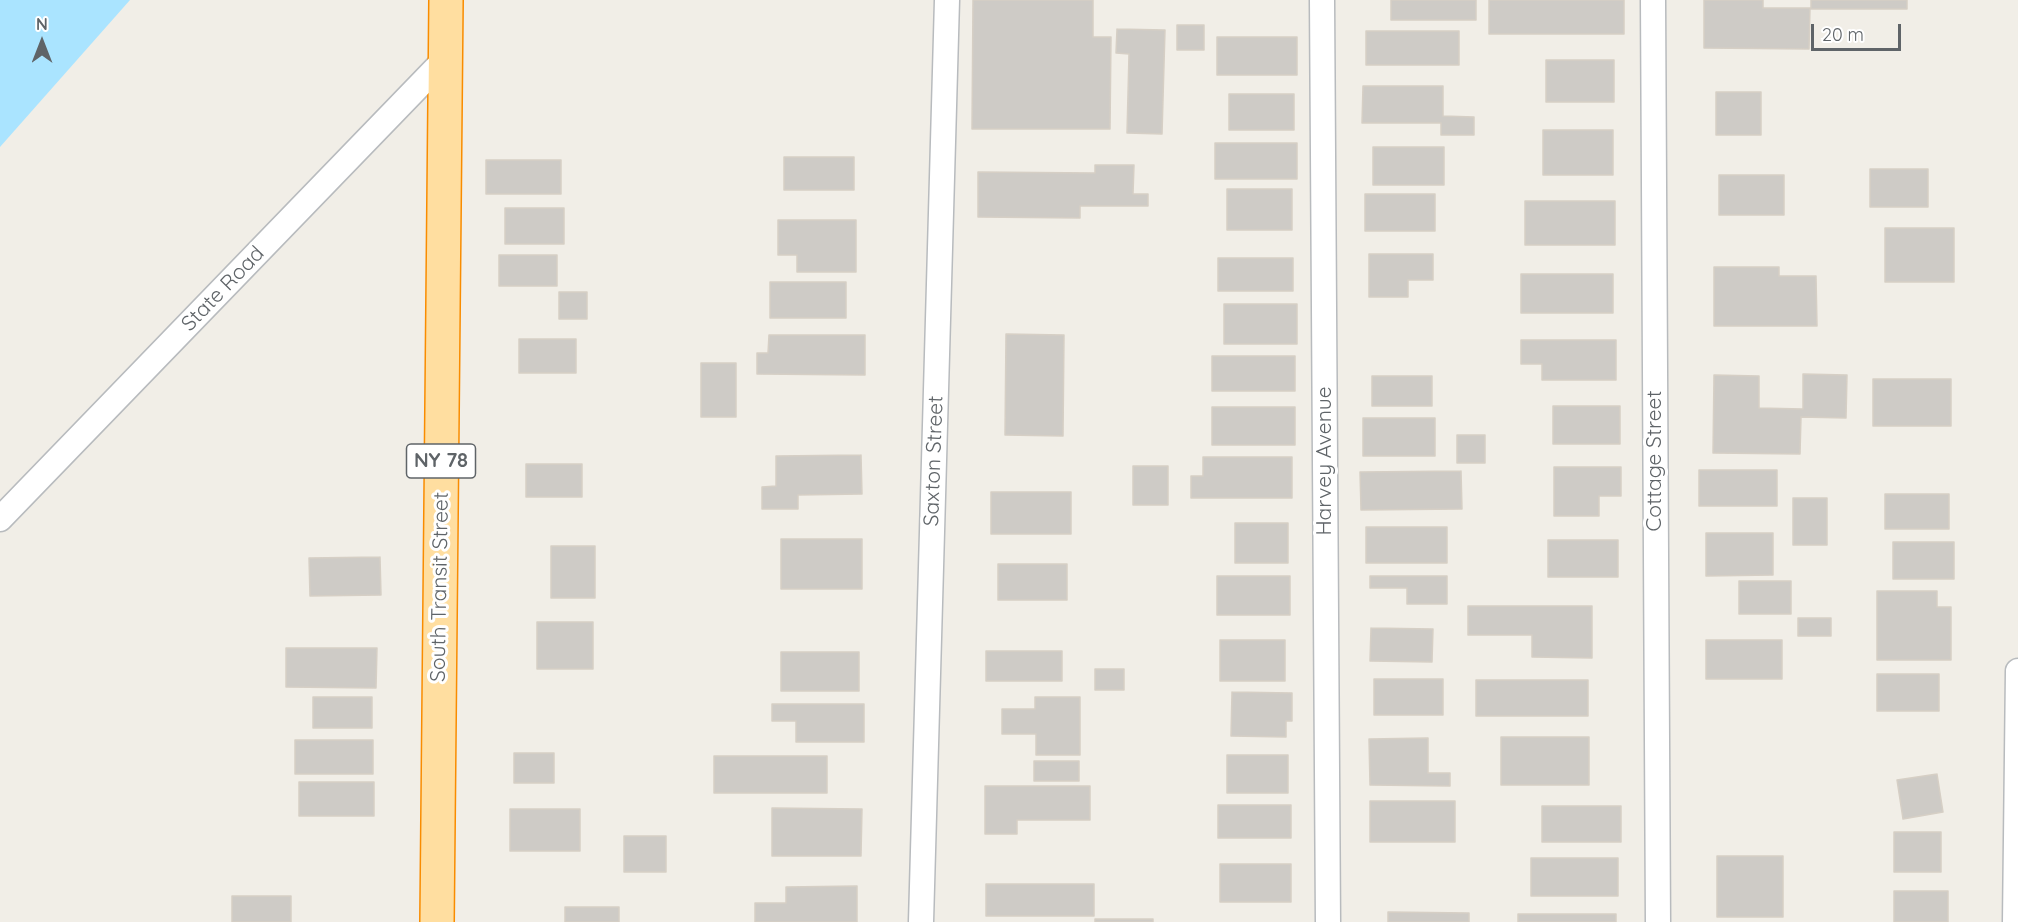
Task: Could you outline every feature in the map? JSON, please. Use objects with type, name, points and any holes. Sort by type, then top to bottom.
[{"type":"highway","name":"South Transit Street","points":[[437,922],[446,0]]},
{"type":"street","name":"Saxton Street","points":[[921,922],[946,0]]},
{"type":"street","name":"Harvey Avenue","points":[[1322,0],[1329,922]]},
{"type":"street","name":"Cottage Street","points":[[1653,0],[1658,922]]},
{"type":"street","name":"State Road","points":[[0,519],[446,59]]},
{"type":"street","points":[[2014,922],[2018,671]]},
{"type":"water","points":[[0,0],[130,0],[0,147]]},
{"type":"building","points":[[973,0],[1093,0],[1093,37],[1111,37],[1110,129],[972,129]]},
{"type":"building","points":[[1391,0],[1476,0],[1476,20],[1391,20]]},
{"type":"building","points":[[1489,0],[1624,0],[1624,34],[1489,34]]},
{"type":"building","points":[[1704,0],[1763,0],[1763,8],[1810,8],[1809,49],[1704,48]]},
{"type":"building","points":[[1811,0],[1907,0],[1907,9],[1811,9]]},
{"type":"building","points":[[1177,25],[1204,25],[1204,50],[1177,50]]},
{"type":"building","points":[[1117,29],[1165,30],[1162,134],[1127,133],[1129,54],[1116,53]]},
{"type":"building","points":[[1366,31],[1459,31],[1459,65],[1366,65]]},
{"type":"building","points":[[1217,37],[1297,37],[1297,75],[1217,75]]},
{"type":"building","points":[[1546,60],[1614,60],[1614,102],[1546,102]]},
{"type":"building","points":[[1363,86],[1443,86],[1443,116],[1474,117],[1474,135],[1441,135],[1441,123],[1362,123]]},
{"type":"building","points":[[1716,92],[1761,92],[1761,135],[1716,135]]},
{"type":"building","points":[[1229,94],[1294,94],[1294,130],[1229,130]]},
{"type":"building","points":[[1543,130],[1613,130],[1613,175],[1543,175]]},
{"type":"building","points":[[1215,143],[1297,143],[1297,179],[1215,179]]},
{"type":"building","points":[[1373,147],[1444,147],[1444,185],[1373,185]]},
{"type":"building","points":[[784,157],[854,157],[854,190],[784,190]]},
{"type":"building","points":[[486,160],[561,160],[561,194],[486,194]]},
{"type":"building","points":[[1095,165],[1134,165],[1133,194],[1148,194],[1148,206],[1080,206],[1080,218],[978,217],[978,172],[1095,173]]},
{"type":"building","points":[[1870,169],[1928,169],[1928,207],[1870,207]]},
{"type":"building","points":[[1719,175],[1784,175],[1784,215],[1719,215]]},
{"type":"building","points":[[1227,189],[1292,189],[1292,230],[1227,230]]},
{"type":"building","points":[[1365,194],[1435,194],[1435,231],[1365,231]]},
{"type":"building","points":[[1525,201],[1615,201],[1615,245],[1525,245]]},
{"type":"building","points":[[505,208],[564,208],[564,244],[505,244]]},
{"type":"building","points":[[778,220],[856,220],[856,272],[797,272],[797,255],[778,255]]},
{"type":"building","points":[[1885,228],[1954,228],[1954,282],[1885,282]]},
{"type":"building","points":[[1369,254],[1433,254],[1433,280],[1408,280],[1408,297],[1369,297]]},
{"type":"building","points":[[499,255],[557,255],[557,286],[499,286]]},
{"type":"building","points":[[1218,258],[1293,258],[1293,291],[1218,291]]},
{"type":"building","points":[[1714,267],[1779,267],[1779,276],[1816,276],[1817,326],[1714,326]]},
{"type":"building","points":[[1521,274],[1613,274],[1613,313],[1521,313]]},
{"type":"building","points":[[770,282],[846,282],[846,318],[770,318]]},
{"type":"building","points":[[559,292],[587,292],[587,319],[559,319]]},
{"type":"building","points":[[1224,304],[1297,304],[1297,344],[1224,344]]},
{"type":"building","points":[[1006,334],[1064,335],[1063,436],[1005,435]]},
{"type":"building","points":[[769,335],[865,335],[865,375],[757,374],[757,353],[768,353]]},
{"type":"building","points":[[519,339],[576,339],[576,373],[519,373]]},
{"type":"building","points":[[1521,340],[1616,340],[1616,380],[1542,380],[1542,364],[1521,364]]},
{"type":"building","points":[[1212,356],[1295,356],[1295,391],[1212,391]]},
{"type":"building","points":[[701,363],[736,363],[736,417],[701,417]]},
{"type":"building","points":[[1803,374],[1847,375],[1846,418],[1801,417],[1800,454],[1713,453],[1714,375],[1759,376],[1759,408],[1803,409]]},
{"type":"building","points":[[1372,376],[1432,376],[1432,406],[1372,406]]},
{"type":"building","points":[[1873,379],[1951,379],[1951,426],[1873,426]]},
{"type":"building","points":[[1553,406],[1620,406],[1620,444],[1553,444]]},
{"type":"building","points":[[1212,407],[1295,407],[1295,445],[1212,445]]},
{"type":"building","points":[[1363,418],[1435,418],[1435,456],[1363,456]]},
{"type":"building","points":[[1457,435],[1485,435],[1485,463],[1457,463]]},
{"type":"building","points":[[861,455],[862,494],[798,495],[798,509],[762,509],[762,487],[776,486],[776,456]]},
{"type":"building","points":[[1203,457],[1292,457],[1292,498],[1191,498],[1191,476],[1203,476]]},
{"type":"building","points":[[526,464],[582,464],[582,497],[526,497]]},
{"type":"building","points":[[1133,466],[1168,466],[1168,505],[1133,505]]},
{"type":"building","points":[[1554,467],[1621,467],[1621,496],[1599,496],[1599,516],[1554,516]]},
{"type":"building","points":[[1699,470],[1777,470],[1777,506],[1699,506]]},
{"type":"building","points":[[1461,471],[1462,509],[1361,510],[1360,472]]},
{"type":"building","points":[[991,492],[1071,492],[1071,534],[991,534]]},
{"type":"building","points":[[1885,494],[1949,494],[1949,529],[1885,529]]},
{"type":"building","points":[[1793,498],[1827,498],[1827,545],[1793,545]]},
{"type":"building","points":[[1235,523],[1288,523],[1288,563],[1235,563]]},
{"type":"building","points":[[1366,527],[1447,527],[1447,563],[1366,563]]},
{"type":"building","points":[[1706,533],[1773,533],[1773,575],[1706,576]]},
{"type":"building","points":[[781,539],[862,539],[862,589],[781,589]]},
{"type":"building","points":[[1548,540],[1618,540],[1618,577],[1548,577]]},
{"type":"building","points":[[1893,542],[1954,542],[1954,579],[1893,579]]},
{"type":"building","points":[[551,546],[595,546],[595,598],[551,598]]},
{"type":"building","points":[[380,557],[381,595],[310,596],[309,558]]},
{"type":"building","points":[[998,564],[1067,564],[1067,600],[998,600]]},
{"type":"building","points":[[1217,576],[1290,576],[1290,615],[1217,615]]},
{"type":"building","points":[[1370,576],[1447,576],[1447,604],[1407,604],[1407,588],[1370,588]]},
{"type":"building","points":[[1739,581],[1791,581],[1791,614],[1739,614]]},
{"type":"building","points":[[1877,591],[1937,591],[1937,607],[1951,607],[1951,660],[1877,660]]},
{"type":"building","points":[[1468,606],[1592,606],[1592,658],[1532,657],[1532,635],[1468,635]]},
{"type":"building","points":[[1798,618],[1831,618],[1831,636],[1798,636]]},
{"type":"building","points":[[537,622],[593,622],[593,669],[537,669]]},
{"type":"building","points":[[1371,628],[1433,629],[1432,662],[1370,661]]},
{"type":"building","points":[[1220,640],[1285,640],[1285,681],[1220,681]]},
{"type":"building","points":[[1706,640],[1782,640],[1782,679],[1706,679]]},
{"type":"building","points":[[286,648],[377,648],[376,688],[286,687]]},
{"type":"building","points":[[986,651],[1062,651],[1062,681],[986,681]]},
{"type":"building","points":[[781,652],[859,652],[859,691],[781,691]]},
{"type":"building","points":[[1095,669],[1124,669],[1124,690],[1095,690]]},
{"type":"building","points":[[1877,674],[1939,674],[1939,711],[1877,711]]},
{"type":"building","points":[[1374,679],[1443,679],[1443,715],[1374,715]]},
{"type":"building","points":[[1476,680],[1588,680],[1588,716],[1476,716]]},
{"type":"building","points":[[1232,692],[1292,693],[1292,721],[1286,721],[1286,737],[1231,736]]},
{"type":"building","points":[[313,697],[372,697],[372,728],[313,728]]},
{"type":"building","points":[[1035,697],[1080,697],[1080,755],[1036,755],[1036,734],[1002,734],[1002,709],[1035,709]]},
{"type":"building","points":[[772,704],[864,704],[864,742],[796,742],[796,721],[772,721]]},
{"type":"building","points":[[1501,737],[1589,737],[1589,785],[1501,785]]},
{"type":"building","points":[[1428,738],[1428,773],[1450,773],[1450,786],[1370,785],[1369,739]]},
{"type":"building","points":[[295,740],[373,740],[373,774],[295,774]]},
{"type":"building","points":[[514,753],[554,753],[554,783],[514,783]]},
{"type":"building","points":[[1227,755],[1288,755],[1288,793],[1227,793]]},
{"type":"building","points":[[714,756],[827,756],[827,793],[714,793]]},
{"type":"building","points":[[1034,761],[1079,761],[1079,781],[1034,781]]},
{"type":"building","points":[[1937,774],[1943,812],[1903,819],[1897,780]]},
{"type":"building","points":[[299,782],[374,782],[374,816],[299,816]]},
{"type":"building","points":[[985,786],[1090,786],[1090,820],[1017,820],[1017,834],[985,834]]},
{"type":"building","points":[[1370,801],[1455,801],[1455,842],[1370,842]]},
{"type":"building","points":[[1218,805],[1291,805],[1291,838],[1218,838]]},
{"type":"building","points":[[1542,806],[1621,806],[1621,842],[1542,842]]},
{"type":"building","points":[[772,808],[862,809],[861,856],[772,856]]},
{"type":"building","points":[[510,809],[580,809],[580,851],[510,851]]},
{"type":"building","points":[[1894,832],[1941,832],[1941,872],[1894,872]]},
{"type":"building","points":[[624,836],[666,836],[666,872],[624,872]]},
{"type":"building","points":[[1717,856],[1783,856],[1783,917],[1717,917]]},
{"type":"building","points":[[1531,858],[1618,858],[1618,896],[1531,896]]},
{"type":"building","points":[[1220,864],[1291,864],[1291,902],[1220,902]]},
{"type":"building","points":[[986,884],[1094,884],[1094,916],[986,916]]},
{"type":"building","points":[[857,886],[857,922],[755,922],[755,903],[786,903],[786,887]]},
{"type":"building","points":[[1894,891],[1948,891],[1948,922],[1894,922]]},
{"type":"building","points":[[232,896],[291,896],[291,922],[232,922]]},
{"type":"building","points":[[565,907],[619,907],[619,922],[565,922]]},
{"type":"building","points":[[1388,912],[1469,913],[1469,922],[1388,922]]},
{"type":"building","points":[[1518,914],[1616,914],[1616,922],[1518,922]]},
{"type":"building","points":[[1095,919],[1153,919],[1153,922],[1095,922]]}]
